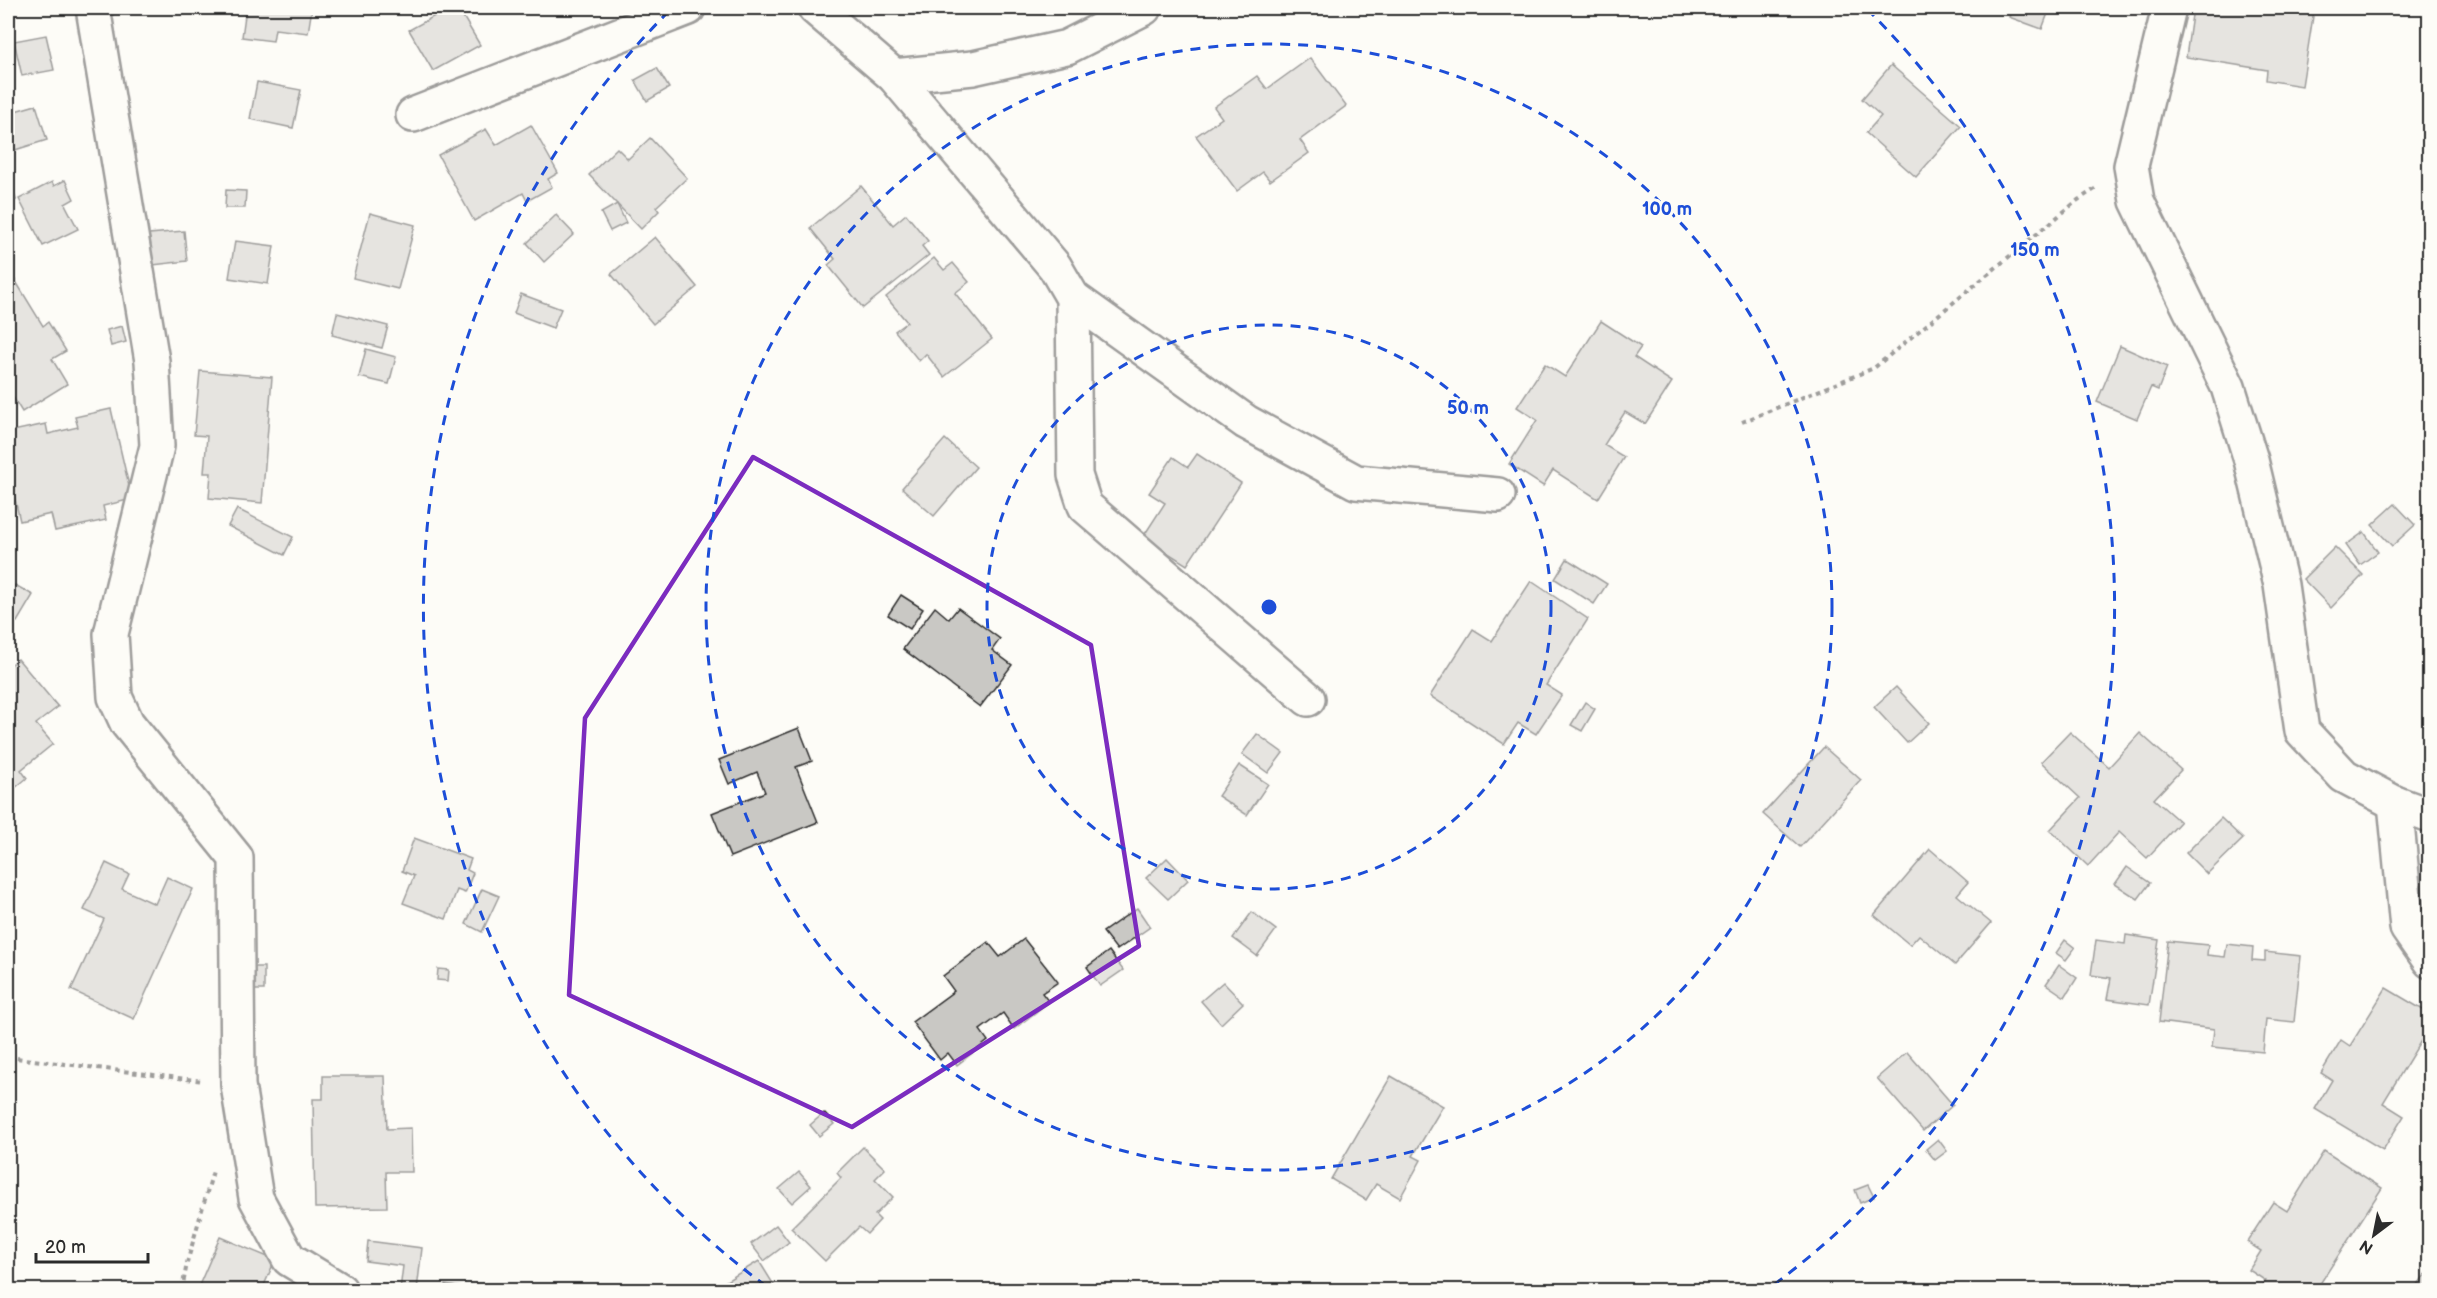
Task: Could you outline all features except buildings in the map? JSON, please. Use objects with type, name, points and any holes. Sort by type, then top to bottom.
[{"type":"street","points":[[93,8],[152,361],[158,446],[111,634],[115,697],[127,723],[236,858],[238,1085],[256,1198],[289,1259],[340,1290]]},
{"type":"street","points":[[413,115],[687,8]]},
{"type":"street","points":[[815,8],[894,76],[1055,267],[1073,298],[1246,422],[1356,482],[1498,495]]},
{"type":"street","points":[[894,76],[973,68],[1067,47],[1144,8]]},
{"type":"street","points":[[2169,8],[2131,166],[2138,201],[2228,387],[2251,460],[2281,585],[2302,730],[2344,777],[2395,803],[2430,816]]},
{"type":"street","points":[[1073,298],[1075,475],[1085,506],[1308,699]]},
{"type":"street","points":[[2395,803],[2407,928],[2430,961]]},
{"type":"path","points":[[1742,422],[1874,369],[2078,200],[2131,166]]},
{"type":"path","points":[[8,1057],[238,1085]]},
{"type":"path","points":[[183,1290],[187,1263],[216,1163]]},
{"type":"highlighted area","points":[[753,457],[1091,645],[1139,946],[852,1127],[569,995],[585,718]]}]
